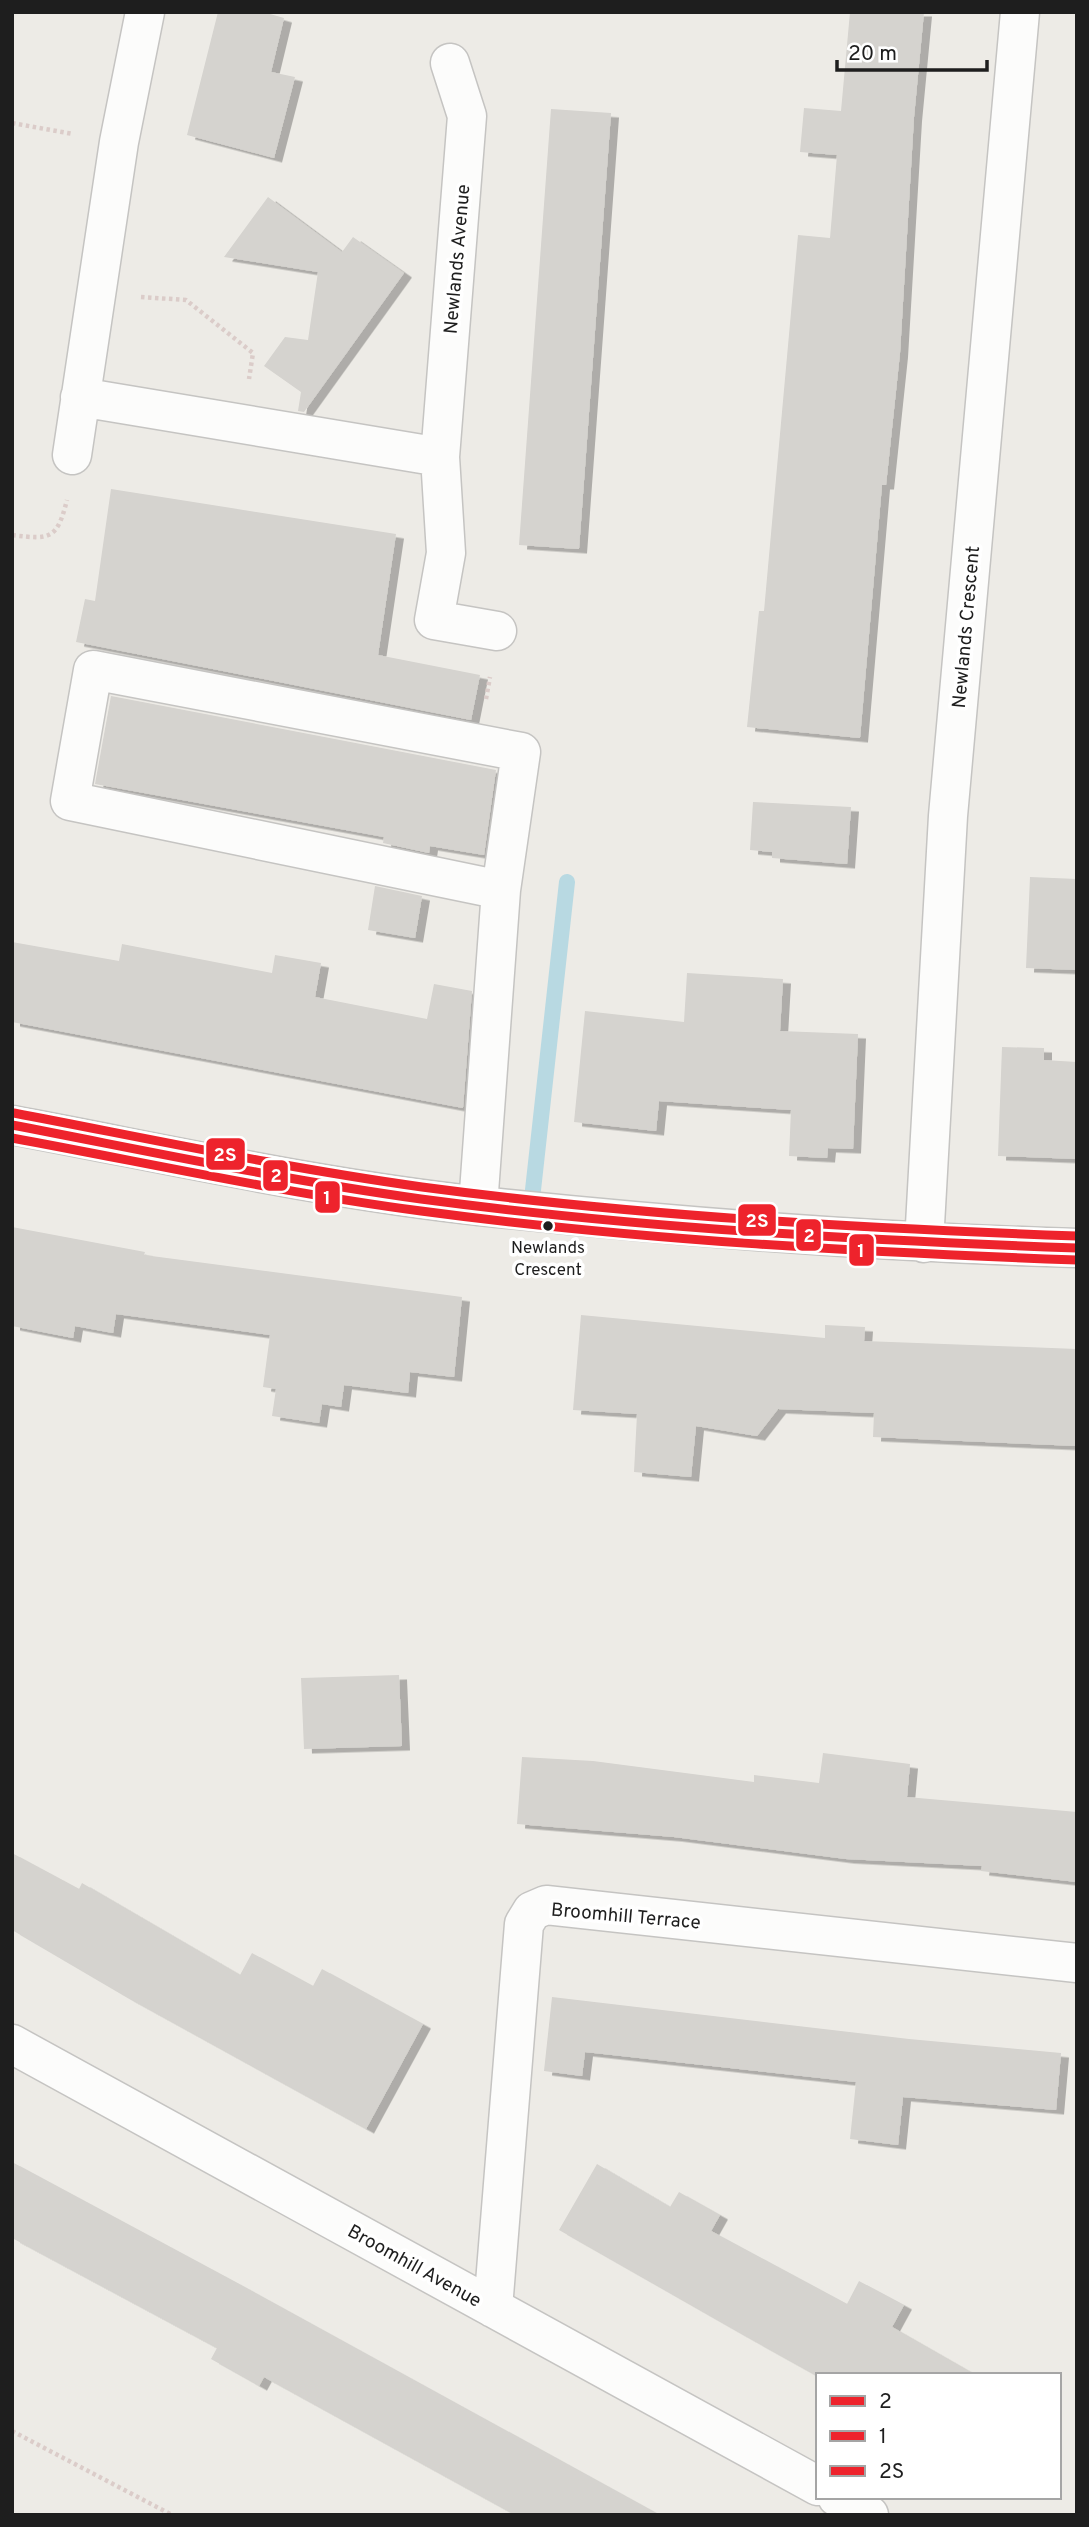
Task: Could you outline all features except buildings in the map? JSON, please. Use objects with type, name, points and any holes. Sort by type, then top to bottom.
[{"type":"street","points":[[72,454],[119,142],[145,12]]},
{"type":"street","name":"Newlands Crescent","points":[[924,1243],[948,816],[1020,12]]},
{"type":"street","name":"Newlands Avenue","points":[[450,63],[467,117],[440,457],[446,553],[434,620],[497,631]]},
{"type":"street","points":[[80,397],[440,457]]},
{"type":"street","points":[[478,1206],[501,890],[521,752],[93,670],[70,801],[501,890]]},
{"type":"street","points":[[12,1125],[261,1172],[478,1206],[924,1243],[1077,1248]]},
{"type":"street","name":"Broomhill Terrace","points":[[493,2308],[524,1924],[532,1911],[546,1905],[1077,1963]]},
{"type":"street","name":"Broomhill Avenue","points":[[12,2044],[816,2485]]},
{"type":"street","points":[[841,2499],[869,2515]]},
{"type":"path","points":[[12,123],[119,142]]},
{"type":"path","points":[[95,294],[186,300],[253,353],[243,424]]},
{"type":"path","points":[[12,535],[41,538],[52,535],[61,523],[68,499],[72,454]]},
{"type":"path","points":[[480,745],[497,631]]},
{"type":"path","points":[[12,2431],[172,2515]]},
{"type":"waterway","points":[[533,1190],[567,882]]},
{"type":"transit line","name":"2S","points":[[14,1113],[320,1171],[504,1197],[749,1219],[1077,1236]]},
{"type":"transit line","name":"2","points":[[12,1125],[318,1183],[503,1209],[748,1231],[1077,1248]]},
{"type":"transit line","name":"1","points":[[12,1138],[318,1196],[503,1221],[748,1243],[1077,1260]]},
{"type":"place","name":"Newlands Crescent","points":[[548,1226]]}]
